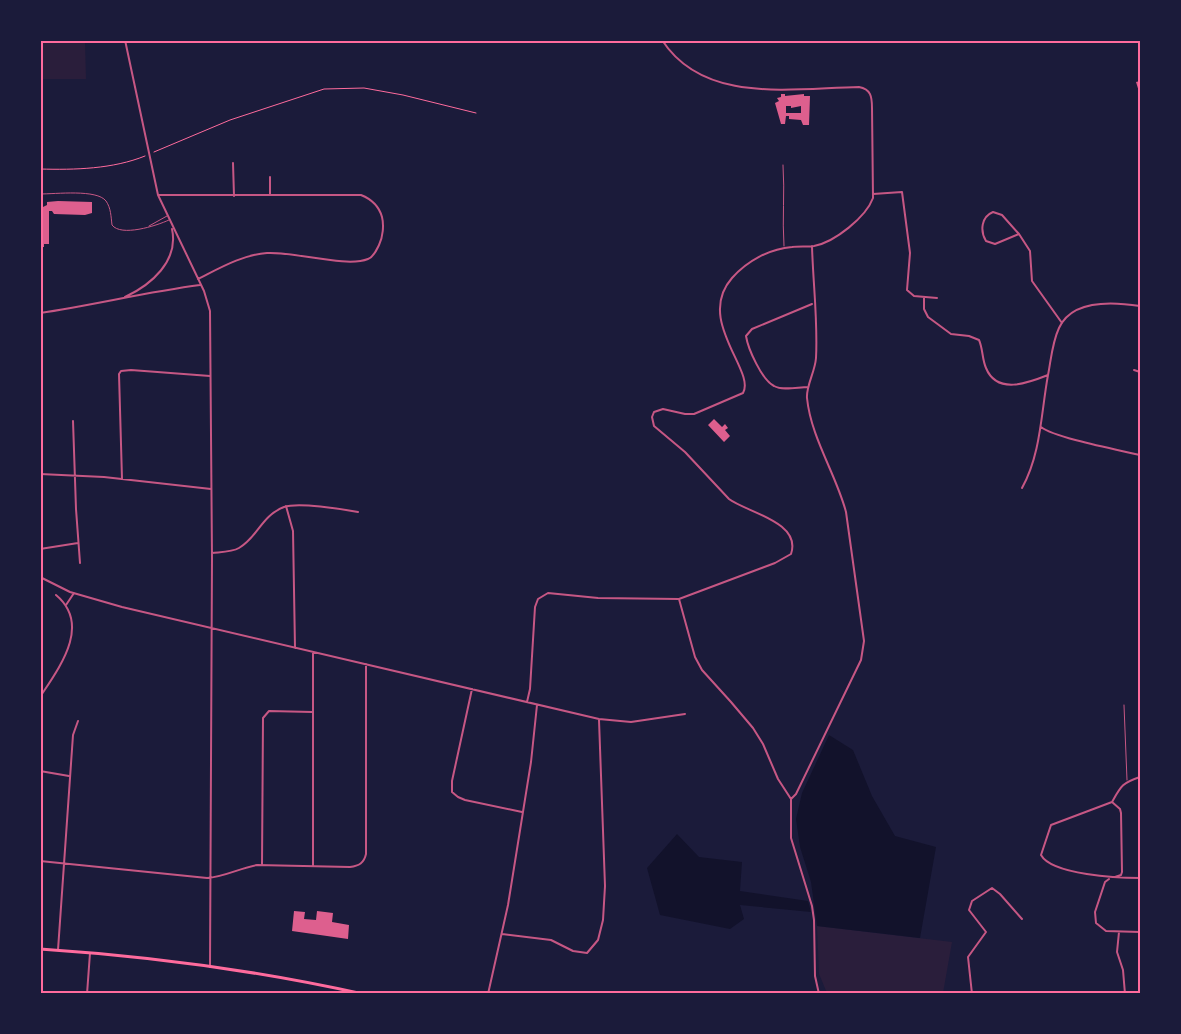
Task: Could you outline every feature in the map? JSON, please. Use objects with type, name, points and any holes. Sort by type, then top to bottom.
[{"type":"main road","points":[[40,949],[210,968],[363,993]]},
{"type":"street","points":[[124,40],[158,195],[202,285],[210,311],[212,553],[210,968]]},
{"type":"street","points":[[527,702],[530,689],[535,607],[540,597],[553,593],[598,598],[679,599],[775,563],[786,558],[792,551],[791,542],[778,524],[763,514],[729,499],[690,457],[657,428],[652,420],[652,414],[660,409],[694,414],[743,393],[746,388],[745,379],[728,345],[721,318],[722,294],[730,280],[751,261],[768,252],[784,248],[812,246],[833,237],[858,219],[867,209],[873,194],[872,104],[870,94],[866,89],[859,87],[763,89],[725,84],[709,79],[688,67],[671,52],[662,40]]},
{"type":"street","points":[[233,163],[234,196]]},
{"type":"street","points":[[270,177],[270,195]]},
{"type":"street","points":[[873,194],[902,192],[910,253],[907,290],[912,295],[937,298]]},
{"type":"street","points":[[158,195],[360,195],[368,198],[377,206],[381,215],[382,232],[378,248],[368,259],[355,261],[322,259],[271,252],[234,261],[198,279]]},
{"type":"street","points":[[1019,234],[995,244],[988,243],[983,237],[984,220],[987,214],[1000,213],[1019,234],[1030,251],[1032,281],[1062,323]]},
{"type":"street","points":[[116,300],[140,289],[156,277],[164,267],[174,243],[170,222]]},
{"type":"street","points":[[791,800],[861,660],[864,641],[846,512],[812,420],[807,398],[816,360],[812,246]]},
{"type":"street","points":[[40,313],[161,290],[202,285]]},
{"type":"street","points":[[924,298],[924,309],[928,317],[951,334],[969,336],[979,340],[985,366],[993,378],[1002,383],[1016,385],[1048,375]]},
{"type":"street","points":[[808,387],[780,388],[771,384],[750,353],[746,336],[752,329],[814,303]]},
{"type":"street","points":[[1022,488],[1031,472],[1041,426],[1041,409],[1053,348],[1062,323],[1080,310],[1101,303],[1140,306]]},
{"type":"street","points":[[122,480],[119,374],[122,371],[131,370],[211,376]]},
{"type":"street","points":[[1134,370],[1140,372]]},
{"type":"street","points":[[73,421],[80,562]]},
{"type":"street","points":[[1041,426],[1048,431],[1140,455]]},
{"type":"street","points":[[40,474],[75,475],[211,489]]},
{"type":"street","points":[[212,553],[238,549],[249,540],[265,519],[286,506],[358,512]]},
{"type":"street","points":[[286,506],[293,531],[295,648]]},
{"type":"street","points":[[40,549],[78,543]]},
{"type":"street","points":[[40,577],[80,595],[210,628],[599,719],[631,722],[686,714]]},
{"type":"street","points":[[66,605],[74,593]]},
{"type":"street","points":[[40,697],[69,648],[71,618],[66,605],[56,596]]},
{"type":"street","points":[[679,599],[695,657],[702,670],[753,728],[791,800],[791,838],[812,906],[815,976],[819,993]]},
{"type":"street","points":[[313,652],[313,866]]},
{"type":"street","points":[[40,861],[210,878],[220,877],[244,867],[262,865],[356,866],[365,859],[366,664]]},
{"type":"street","points":[[472,689],[452,782],[452,792],[465,800],[522,812]]},
{"type":"street","points":[[488,993],[502,934],[537,705]]},
{"type":"street","points":[[262,865],[263,718],[268,711],[312,712]]},
{"type":"street","points":[[502,934],[556,942],[579,953],[587,953],[598,940],[603,920],[604,886],[599,719]]},
{"type":"street","points":[[58,950],[69,776],[73,735],[78,721]]},
{"type":"street","points":[[40,771],[69,776]]},
{"type":"street","points":[[1140,777],[1119,788],[1112,802],[1054,823],[1048,829],[1041,855],[1048,863],[1070,870],[1112,878],[1140,878]]},
{"type":"street","points":[[1112,802],[1121,813],[1122,872],[1105,882],[1094,918],[1095,923],[1101,929],[1140,932]]},
{"type":"street","points":[[972,993],[968,957],[986,932],[969,910],[972,901],[992,888],[1022,919]]},
{"type":"street","points":[[1119,932],[1117,952],[1123,970],[1125,993]]},
{"type":"street","points":[[87,993],[90,953]]},
{"type":"lane","points":[[783,165],[784,248]]},
{"type":"lane","points":[[40,194],[96,194],[106,201],[115,229],[137,230],[170,222]]},
{"type":"lane","points":[[147,227],[167,216]]},
{"type":"lane","points":[[1124,705],[1127,782]]},
{"type":"path","points":[[168,147],[230,120],[324,89],[364,88],[476,113]]},
{"type":"path","points":[[40,170],[73,170],[134,160]]},
{"type":"shaded area","points":[[40,41],[85,41],[86,79],[41,79]]},
{"type":"shaded area","points":[[829,735],[853,750],[872,796],[895,836],[936,847],[920,938],[817,926],[811,882],[800,847],[796,819],[802,793]]},
{"type":"shaded area","points":[[677,834],[699,857],[742,862],[740,891],[808,901],[811,912],[740,905],[744,919],[730,929],[660,915],[647,868]]},
{"type":"shaded area","points":[[817,926],[952,942],[943,993],[827,993],[819,974]]},
{"type":"building","points":[[1140,81],[1140,95],[1136,82]]},
{"type":"building","points":[[781,94],[810,96],[809,125],[803,125],[801,120],[789,119],[789,116],[786,116],[785,124],[781,124],[775,103],[779,101],[777,98],[781,97]],"holes":[[[786,106],[791,106],[791,108],[801,106],[801,113],[786,113]]]},
{"type":"building","points":[[47,202],[92,202],[92,213],[85,215],[54,214],[49,211],[49,244],[40,247],[40,213],[43,213],[43,207],[47,205]]},
{"type":"building","points":[[714,419],[722,427],[725,424],[728,428],[725,430],[730,436],[724,442],[708,425]]},
{"type":"building","points":[[294,911],[305,912],[304,919],[316,920],[317,911],[333,913],[332,922],[349,925],[348,939],[292,931]]}]
